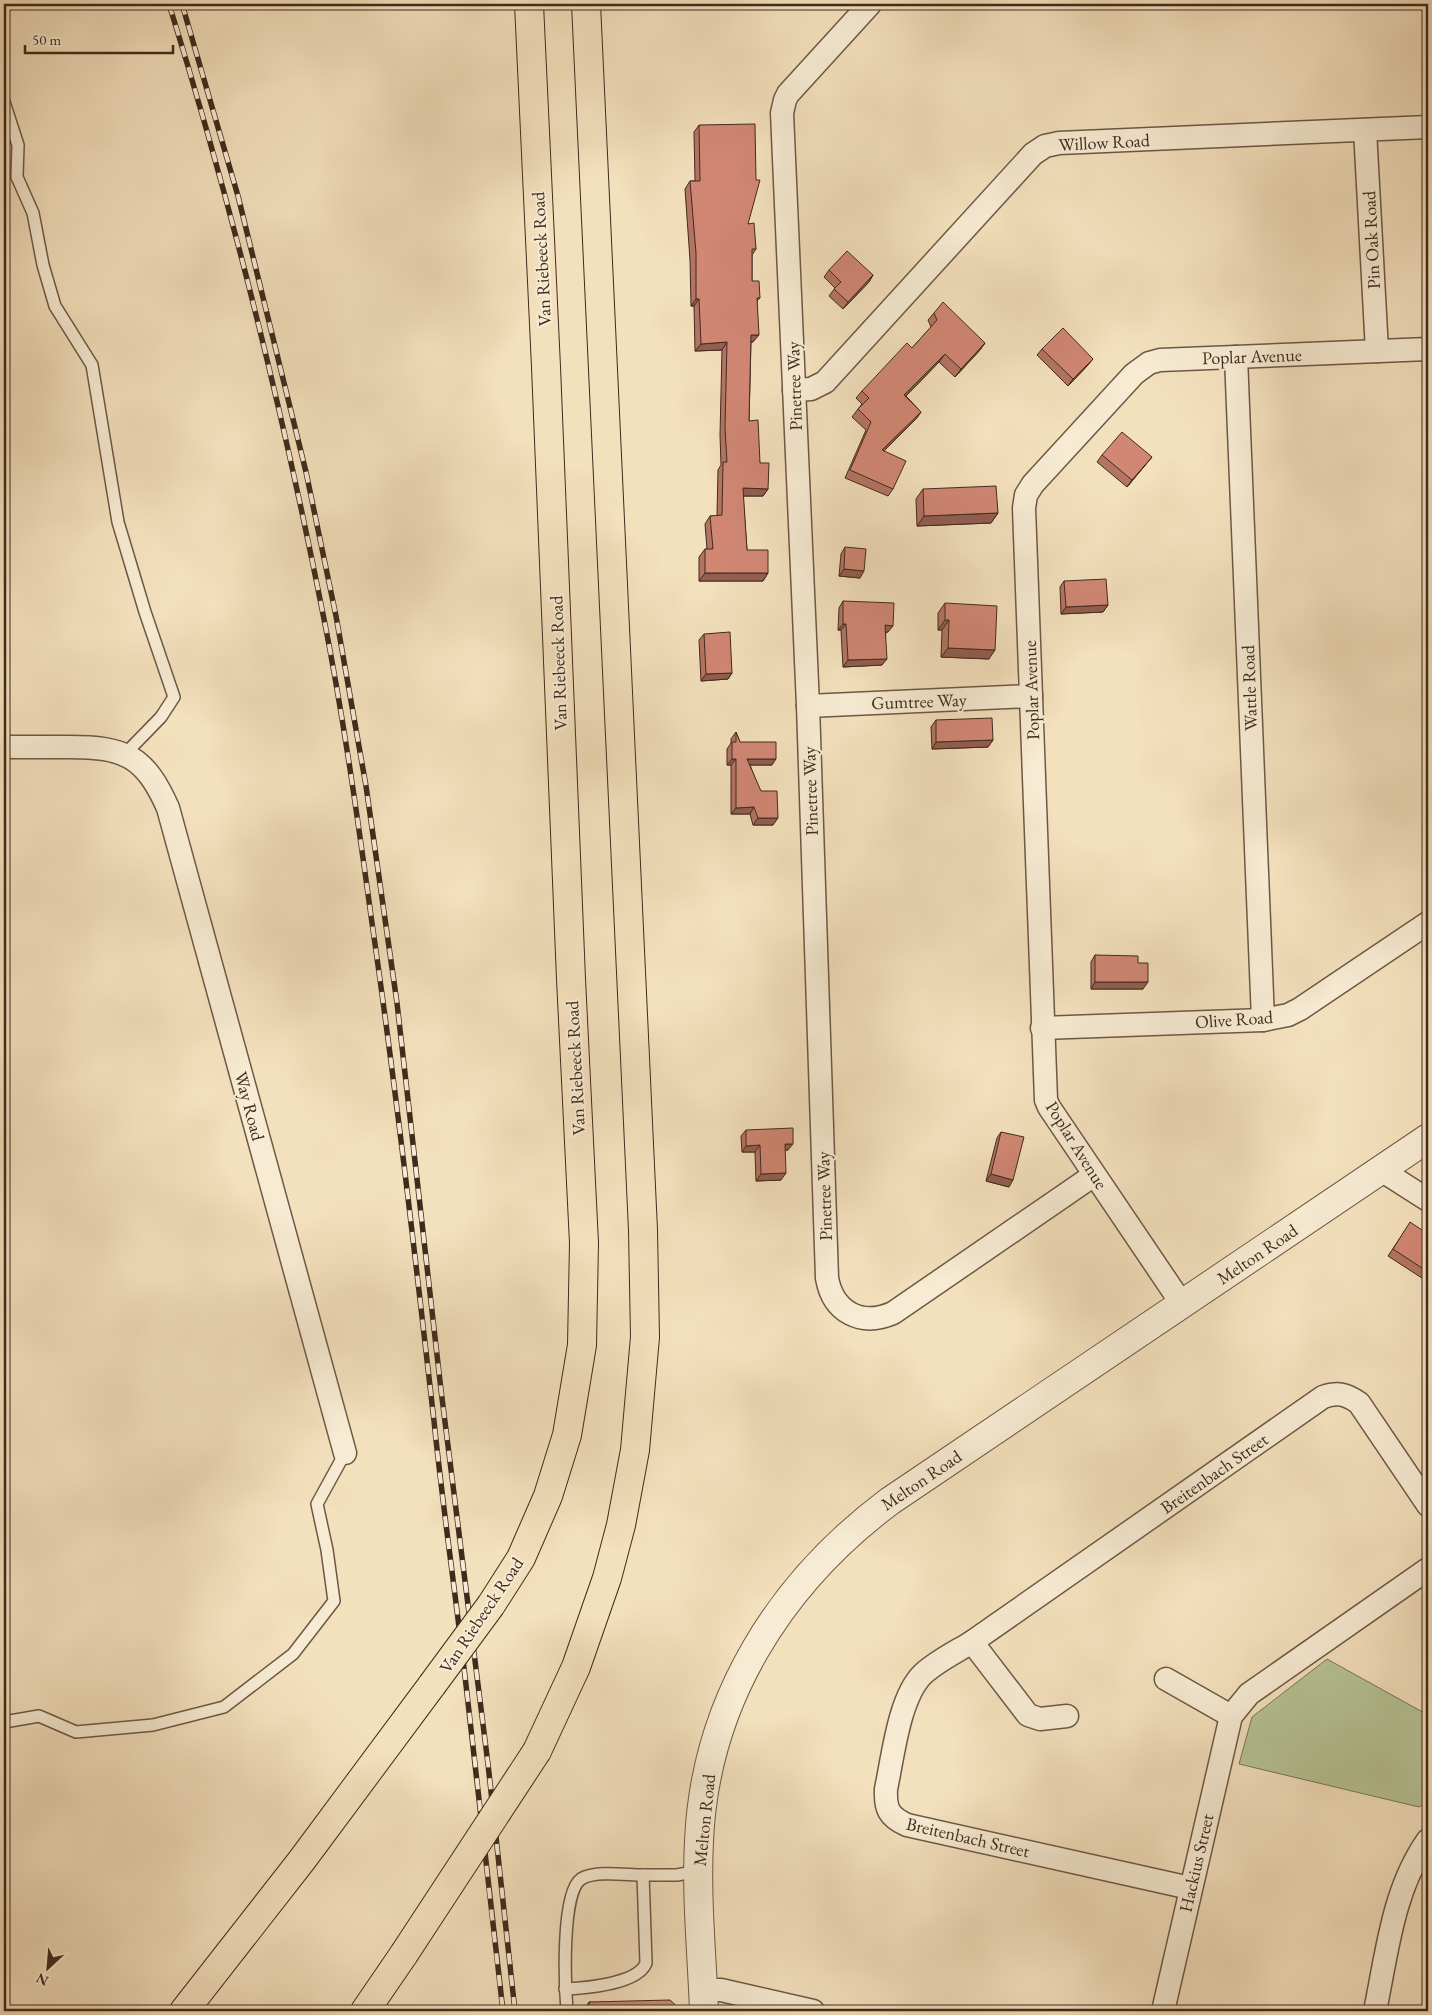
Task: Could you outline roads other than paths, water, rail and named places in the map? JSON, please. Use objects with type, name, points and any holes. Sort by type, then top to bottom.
[{"type":"main road","name":"Van Riebeeck Road","points":[[184,2011],[302,1860],[491,1604],[521,1558],[548,1496],[568,1435],[582,1345],[584,1243],[529,4]]},
{"type":"main road","points":[[365,2011],[537,1750],[559,1706],[582,1651],[607,1578],[621,1525],[635,1450],[645,1337],[643,1230],[586,4]]},
{"type":"street","name":"Pinetree Way","points":[[870,4],[788,94],[783,106],[808,706],[827,1278],[830,1293],[834,1300],[845,1310],[860,1317],[877,1318],[893,1313],[1094,1174]]},
{"type":"street","name":"Willow Road","points":[[794,390],[811,390],[825,382],[1033,154],[1045,146],[1059,143],[1428,127]]},
{"type":"street","name":"Pin Oak Road","points":[[1365,130],[1377,351]]},
{"type":"street","name":"Poplar Avenue","points":[[1182,1304],[1049,1108],[1046,1100],[1024,508],[1029,489],[1141,368],[1148,363],[1160,360],[1428,349]]},
{"type":"street","name":"Wattle Road","points":[[1236,357],[1263,1020]]},
{"type":"street","name":"Gumtree Way","points":[[808,706],[1031,696]]},
{"type":"street","points":[[4,747],[96,747],[133,760]]},
{"type":"street","name":"Way Road","points":[[133,760],[159,788],[168,808],[346,1453]]},
{"type":"street","name":"Olive Road","points":[[1042,1028],[1263,1020],[1288,1015],[1300,1010],[1428,923]]},
{"type":"street","name":"Melton Road","points":[[704,2000],[698,1871],[701,1817],[706,1778],[713,1748],[729,1702],[745,1667],[772,1620],[809,1573],[850,1532],[890,1500],[1428,1138]]},
{"type":"street","points":[[1381,1170],[1428,1200]]},
{"type":"street","name":"Breitenbach Street","points":[[1190,1888],[907,1825],[895,1819],[889,1811],[886,1789],[902,1715],[910,1692],[924,1674],[1313,1403],[1332,1394],[1350,1397],[1359,1403],[1428,1505]]},
{"type":"street","name":"Hackius Street","points":[[1163,2011],[1231,1716],[1249,1694],[1428,1569]]},
{"type":"street","points":[[972,1642],[1028,1715],[1032,1718],[1040,1719],[1067,1716]]},
{"type":"street","points":[[1166,1678],[1231,1716]]},
{"type":"street","points":[[1375,2011],[1398,1905],[1408,1874],[1428,1840]]},
{"type":"street","points":[[704,2000],[720,1990],[771,2007],[813,2011]]},
{"type":"lane","points":[[4,102],[18,145],[17,176],[33,213],[43,266],[55,306],[92,366],[118,522],[145,612],[174,697],[133,760]]},
{"type":"lane","points":[[4,1722],[39,1716],[76,1732],[153,1725],[224,1707],[293,1654],[334,1601],[327,1550],[317,1504],[346,1453]]},
{"type":"lane","points":[[567,2011],[565,1989],[568,1911],[573,1890],[582,1879],[595,1875],[677,1875],[698,1871]]},
{"type":"lane","points":[[565,1989],[609,1984],[644,1968],[646,1962],[642,1875]]},
{"type":"railway","points":[[169,4],[214,156],[274,387],[308,541],[344,733],[381,985],[397,1110],[503,2011]]},
{"type":"railway","points":[[182,4],[238,196],[306,472],[336,616],[366,786],[397,1003],[441,1390],[488,1764],[515,2011]]}]
